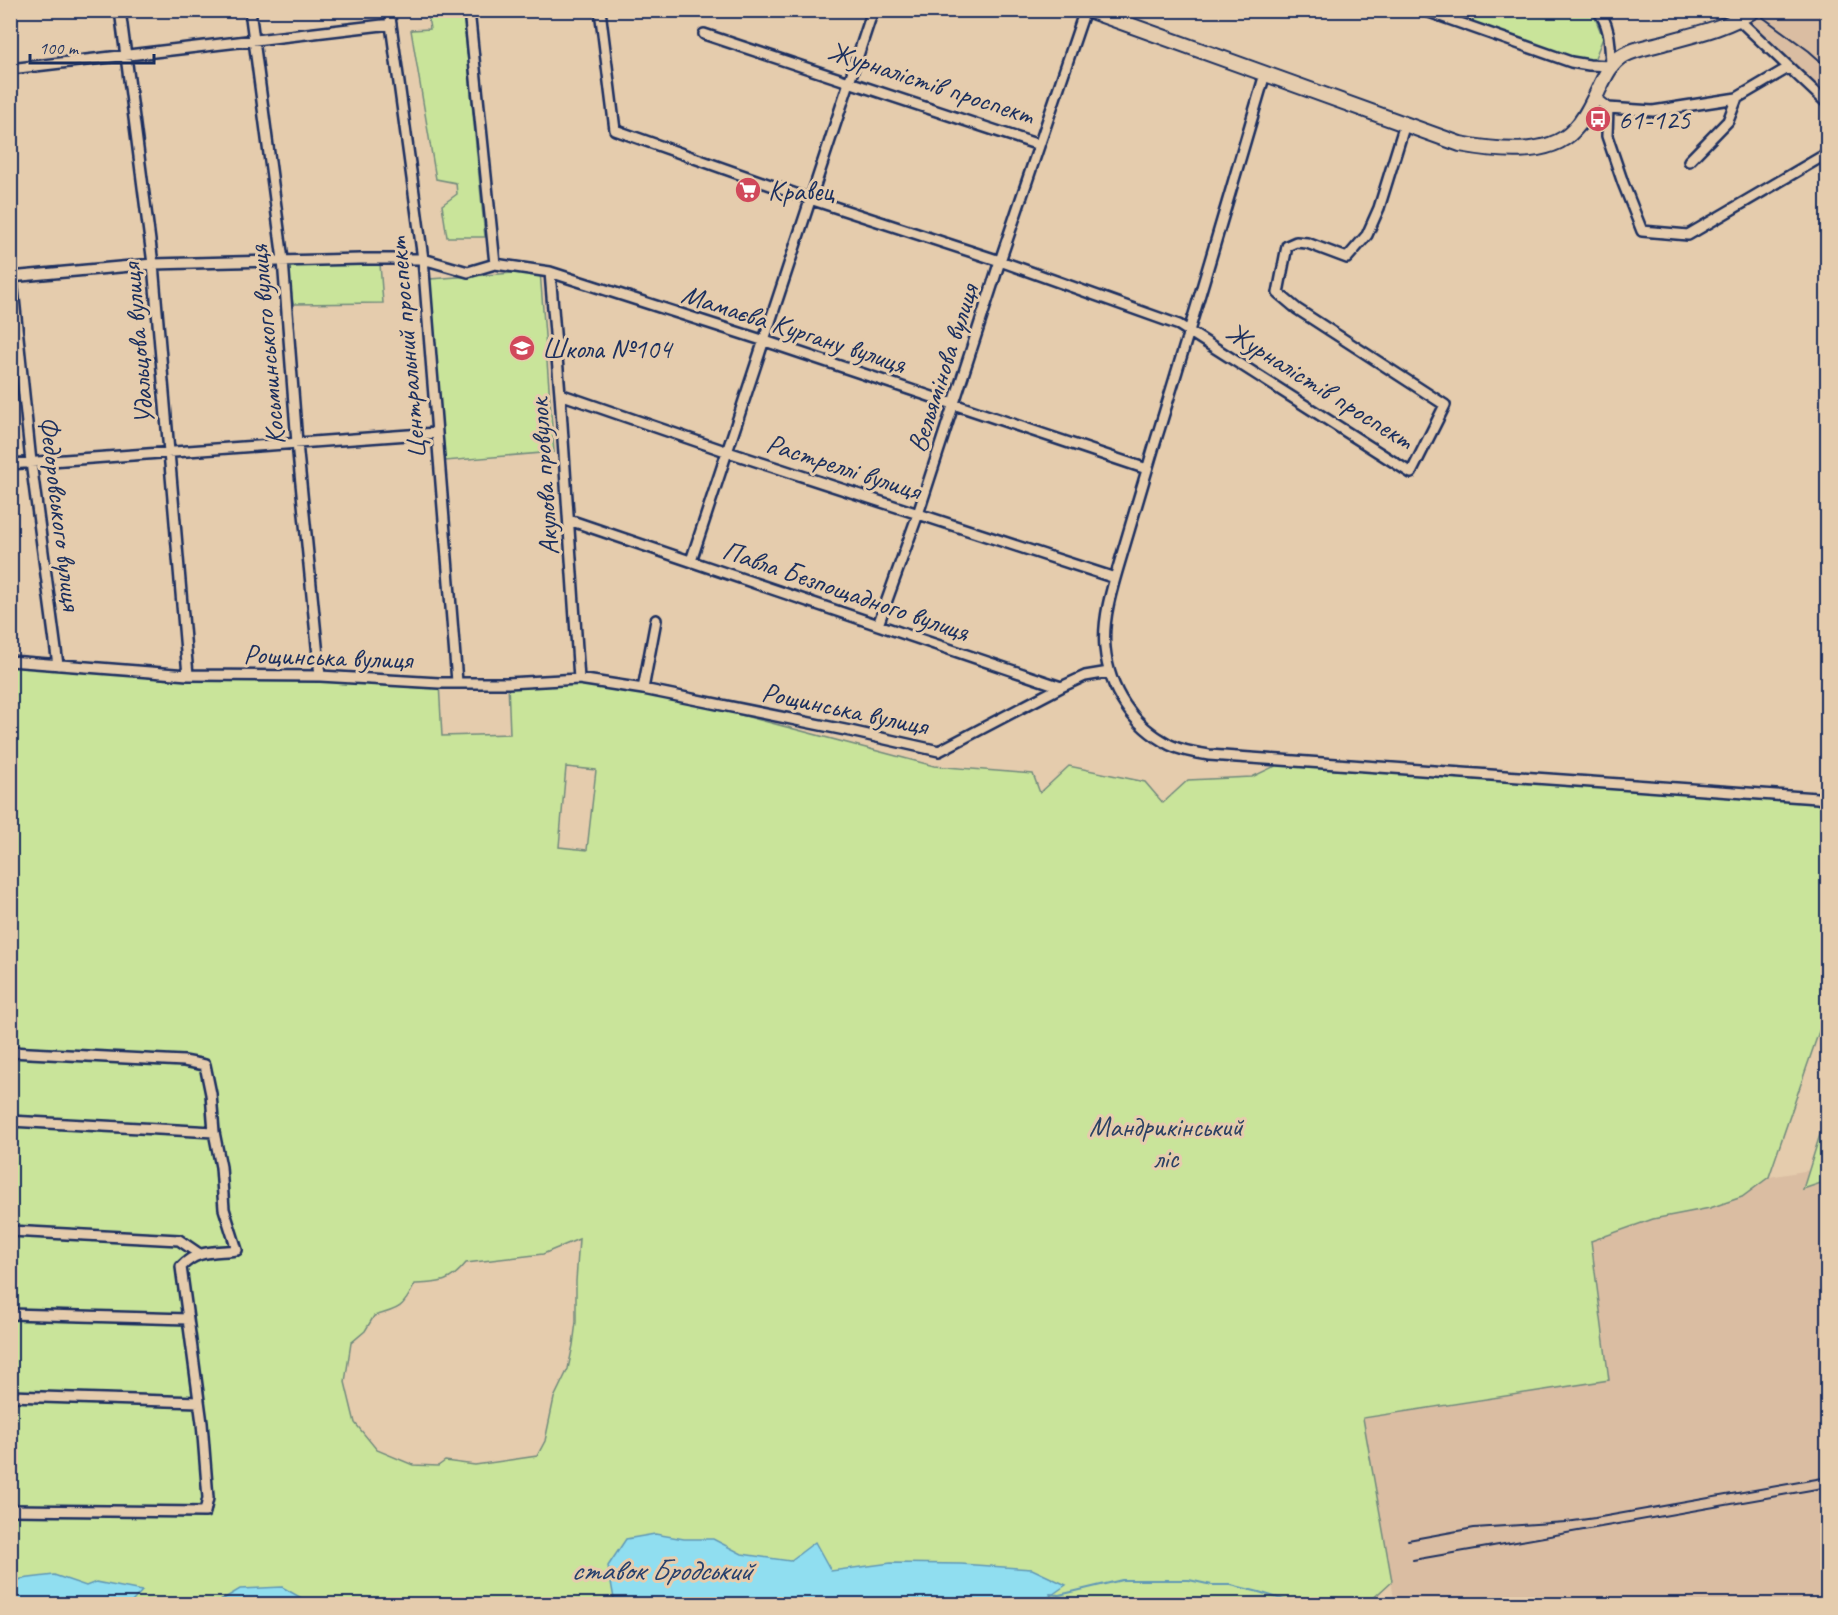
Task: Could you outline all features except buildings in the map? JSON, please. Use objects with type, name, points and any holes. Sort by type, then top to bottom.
[{"type":"main road","points":[[1087,10],[1460,144],[1499,149],[1533,149],[1558,142],[1573,132],[1585,117],[1611,66],[1624,55],[1718,28],[1739,20],[1754,10]]},
{"type":"street","name":"Удальцова вулиця","points":[[120,10],[124,55],[153,264],[188,675]]},
{"type":"street","name":"Косьминського вулиця","points":[[250,10],[283,260],[297,443],[320,676]]},
{"type":"street","name":"Центральний проспект","points":[[389,10],[423,259],[457,682]]},
{"type":"street","points":[[469,10],[495,264]]},
{"type":"street","name":"Вельямінова вулиця","points":[[600,10],[615,130],[810,199],[1000,261],[1179,325],[1190,332]]},
{"type":"street","points":[[691,561],[873,10]]},
{"type":"street","name":"Вельямінова вулиця","points":[[878,625],[918,514],[1000,261],[1087,10]]},
{"type":"street","points":[[1423,10],[1571,62],[1611,66],[1610,38],[1601,14],[1597,10]]},
{"type":"street","points":[[1824,10],[1827,16]]},
{"type":"street","points":[[1739,20],[1827,104]]},
{"type":"street","points":[[10,69],[391,24]]},
{"type":"street","name":"Журналістів проспект","points":[[704,34],[1039,145]]},
{"type":"street","points":[[1594,98],[1608,108],[1653,111],[1737,98],[1788,68]]},
{"type":"street","name":"Журналістів проспект","points":[[1265,74],[1190,332],[1411,473],[1444,405],[1297,309],[1278,293],[1287,246],[1296,242],[1307,243],[1347,258],[1367,235],[1379,208],[1405,124]]},
{"type":"street","points":[[1689,161],[1728,121],[1737,98]]},
{"type":"street","points":[[1608,108],[1607,136],[1642,231],[1688,235],[1827,153]]},
{"type":"street","name":"Мамаєва Кургану вулиця","points":[[12,277],[153,264],[283,260],[423,259],[468,272],[495,264],[550,272],[765,341],[1147,470]]},
{"type":"street","name":"Федоровського вулиця","points":[[10,260],[31,462],[58,665]]},
{"type":"street","name":"Акулова провулок","points":[[550,272],[579,679]]},
{"type":"street","points":[[1190,332],[1115,578],[1104,627],[1109,672],[1124,706],[1150,732],[1171,745],[1189,752],[1209,755],[1817,798],[1827,801]]},
{"type":"street","name":"Растреллі вулиця","points":[[560,394],[728,452],[1115,578]]},
{"type":"street","points":[[10,464],[436,433]]},
{"type":"street","name":"Павла Безпощадного вулиця","points":[[568,520],[1060,687]]},
{"type":"street","points":[[643,688],[656,620]]},
{"type":"street","name":"Рощинська вулиця","points":[[10,661],[188,675],[320,676],[439,683],[508,683],[579,679],[643,688],[939,751],[1060,687]]},
{"type":"street","points":[[1060,687],[1085,676],[1109,672]]},
{"type":"street","points":[[10,1052],[184,1061],[205,1065],[221,1167],[224,1209],[237,1250],[198,1253],[181,1267],[199,1402],[208,1498],[205,1512],[10,1510]]},
{"type":"street","points":[[10,1122],[214,1132]]},
{"type":"street","points":[[10,1231],[179,1240],[198,1253]]},
{"type":"street","points":[[10,1314],[188,1319]]},
{"type":"street","points":[[10,1396],[199,1402]]},
{"type":"shaded area","points":[[1727,11],[1821,11],[1827,25],[1827,104]]},
{"type":"shaded area","points":[[1827,1167],[1827,1604],[1395,1604],[1363,1418],[1609,1380],[1591,1241],[1653,1219],[1710,1208],[1742,1197],[1769,1177]]},
{"type":"green space","points":[[427,11],[463,11],[485,237],[447,237],[442,205],[457,194],[456,183],[436,179],[411,30],[430,29]]},
{"type":"green space","points":[[1439,11],[1589,11],[1594,15],[1603,38],[1592,65]]},
{"type":"green space","points":[[380,264],[383,303],[293,304],[288,269],[291,266]]},
{"type":"green space","points":[[540,271],[554,452],[445,461],[430,279]]},
{"type":"green space","name":"Мандрикінський ліс","points":[[10,661],[439,683],[442,736],[510,734],[508,683],[553,680],[643,689],[934,766],[1033,774],[1040,793],[1069,766],[1145,782],[1163,803],[1188,780],[1252,777],[1286,761],[1828,801],[1827,1008],[1769,1177],[1742,1197],[1710,1208],[1653,1219],[1591,1241],[1609,1380],[1363,1418],[1392,1581],[1367,1604],[11,1604]],"holes":[[[566,767],[596,770],[587,850],[559,847]],[[579,1239],[573,1345],[568,1369],[554,1398],[545,1441],[537,1456],[475,1465],[445,1461],[438,1466],[413,1465],[377,1450],[355,1423],[345,1382],[351,1343],[365,1331],[374,1316],[404,1303],[415,1284],[444,1281],[455,1275],[466,1263],[543,1254]]]},
{"type":"green space","points":[[1827,1112],[1827,1181],[1803,1189]]},
{"type":"water","name":"ставок Бродський","points":[[655,1534],[684,1539],[713,1539],[742,1554],[790,1561],[815,1542],[831,1571],[891,1563],[961,1564],[1032,1569],[1066,1585],[1039,1604],[615,1604],[608,1566],[626,1539]]},
{"type":"water","points":[[54,1575],[86,1586],[96,1582],[142,1591],[132,1602],[135,1604],[11,1604],[11,1585],[21,1579]]},
{"type":"water","points":[[282,1587],[312,1604],[196,1604],[220,1601],[240,1589]]},
{"type":"waterway","points":[[1050,1594],[1059,1595],[1122,1580],[1189,1580],[1212,1585],[1231,1585],[1297,1604]]},
{"type":"railway","points":[[1753,10],[1809,51],[1828,68]]},
{"type":"railway","points":[[1408,1540],[1474,1528],[1595,1518],[1828,1477]]},
{"type":"railway","points":[[1413,1560],[1828,1487]]},
{"type":"place","name":"61-125","points":[[1598,119]]},
{"type":"place","name":"Кравец","points":[[748,190]]},
{"type":"place","name":"Школа №104","points":[[522,348]]}]
